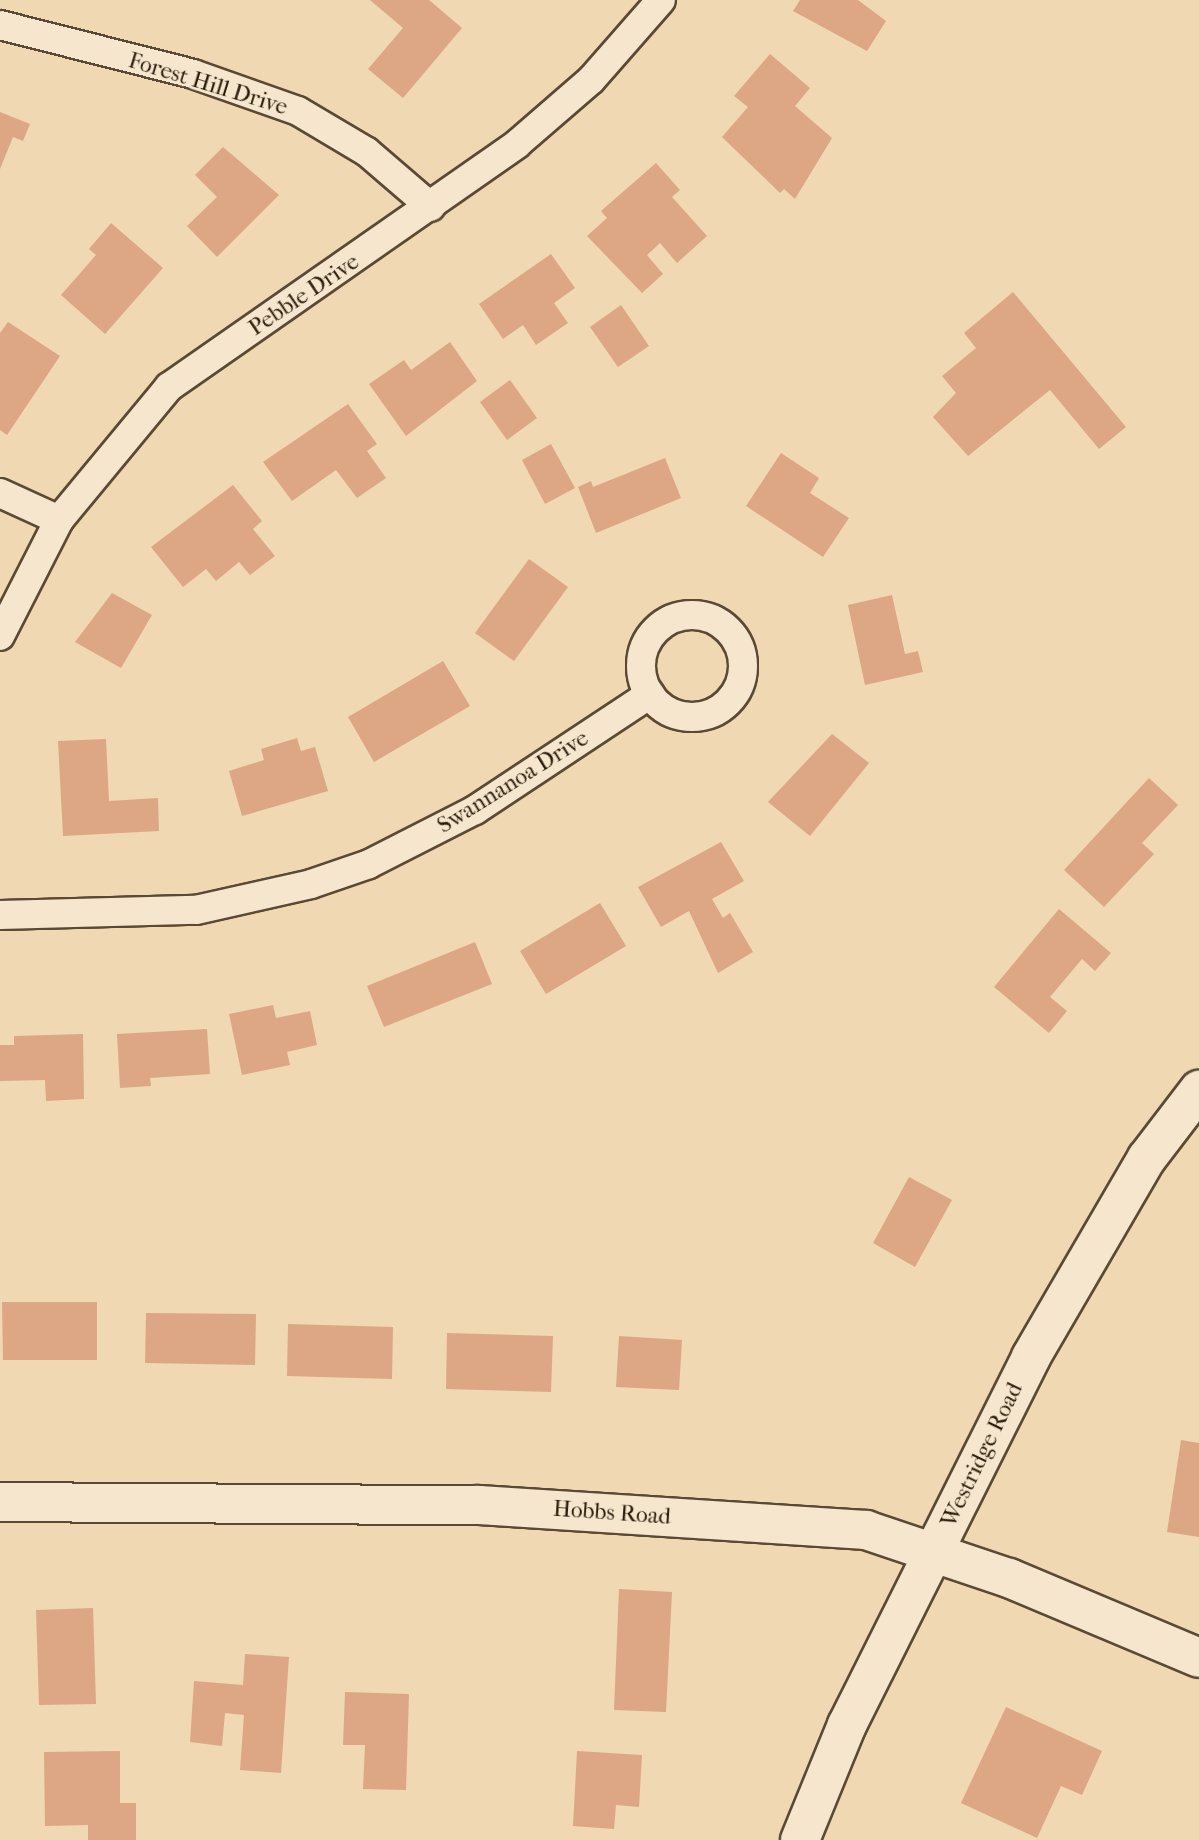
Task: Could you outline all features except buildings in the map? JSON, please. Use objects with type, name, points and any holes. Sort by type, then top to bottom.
[{"type":"street","name":"Pebble Drive","points":[[0,636],[58,520],[170,387],[431,207],[591,80],[661,0]]},
{"type":"street","name":"Forest Hill Drive","points":[[0,24],[193,74],[298,111],[367,152],[431,207]]},
{"type":"street","points":[[0,494],[58,520]]},
{"type":"street","name":"Swannanoa Drive","points":[[0,915],[196,911],[311,884],[369,864],[475,810],[650,694]]},
{"type":"street","name":"Westridge Road","points":[[800,1840],[847,1725],[1081,1266],[1147,1158],[1199,1090]]},
{"type":"street","name":"Hobbs Road","points":[[0,1502],[541,1508],[866,1530],[934,1551],[1199,1658]]}]
